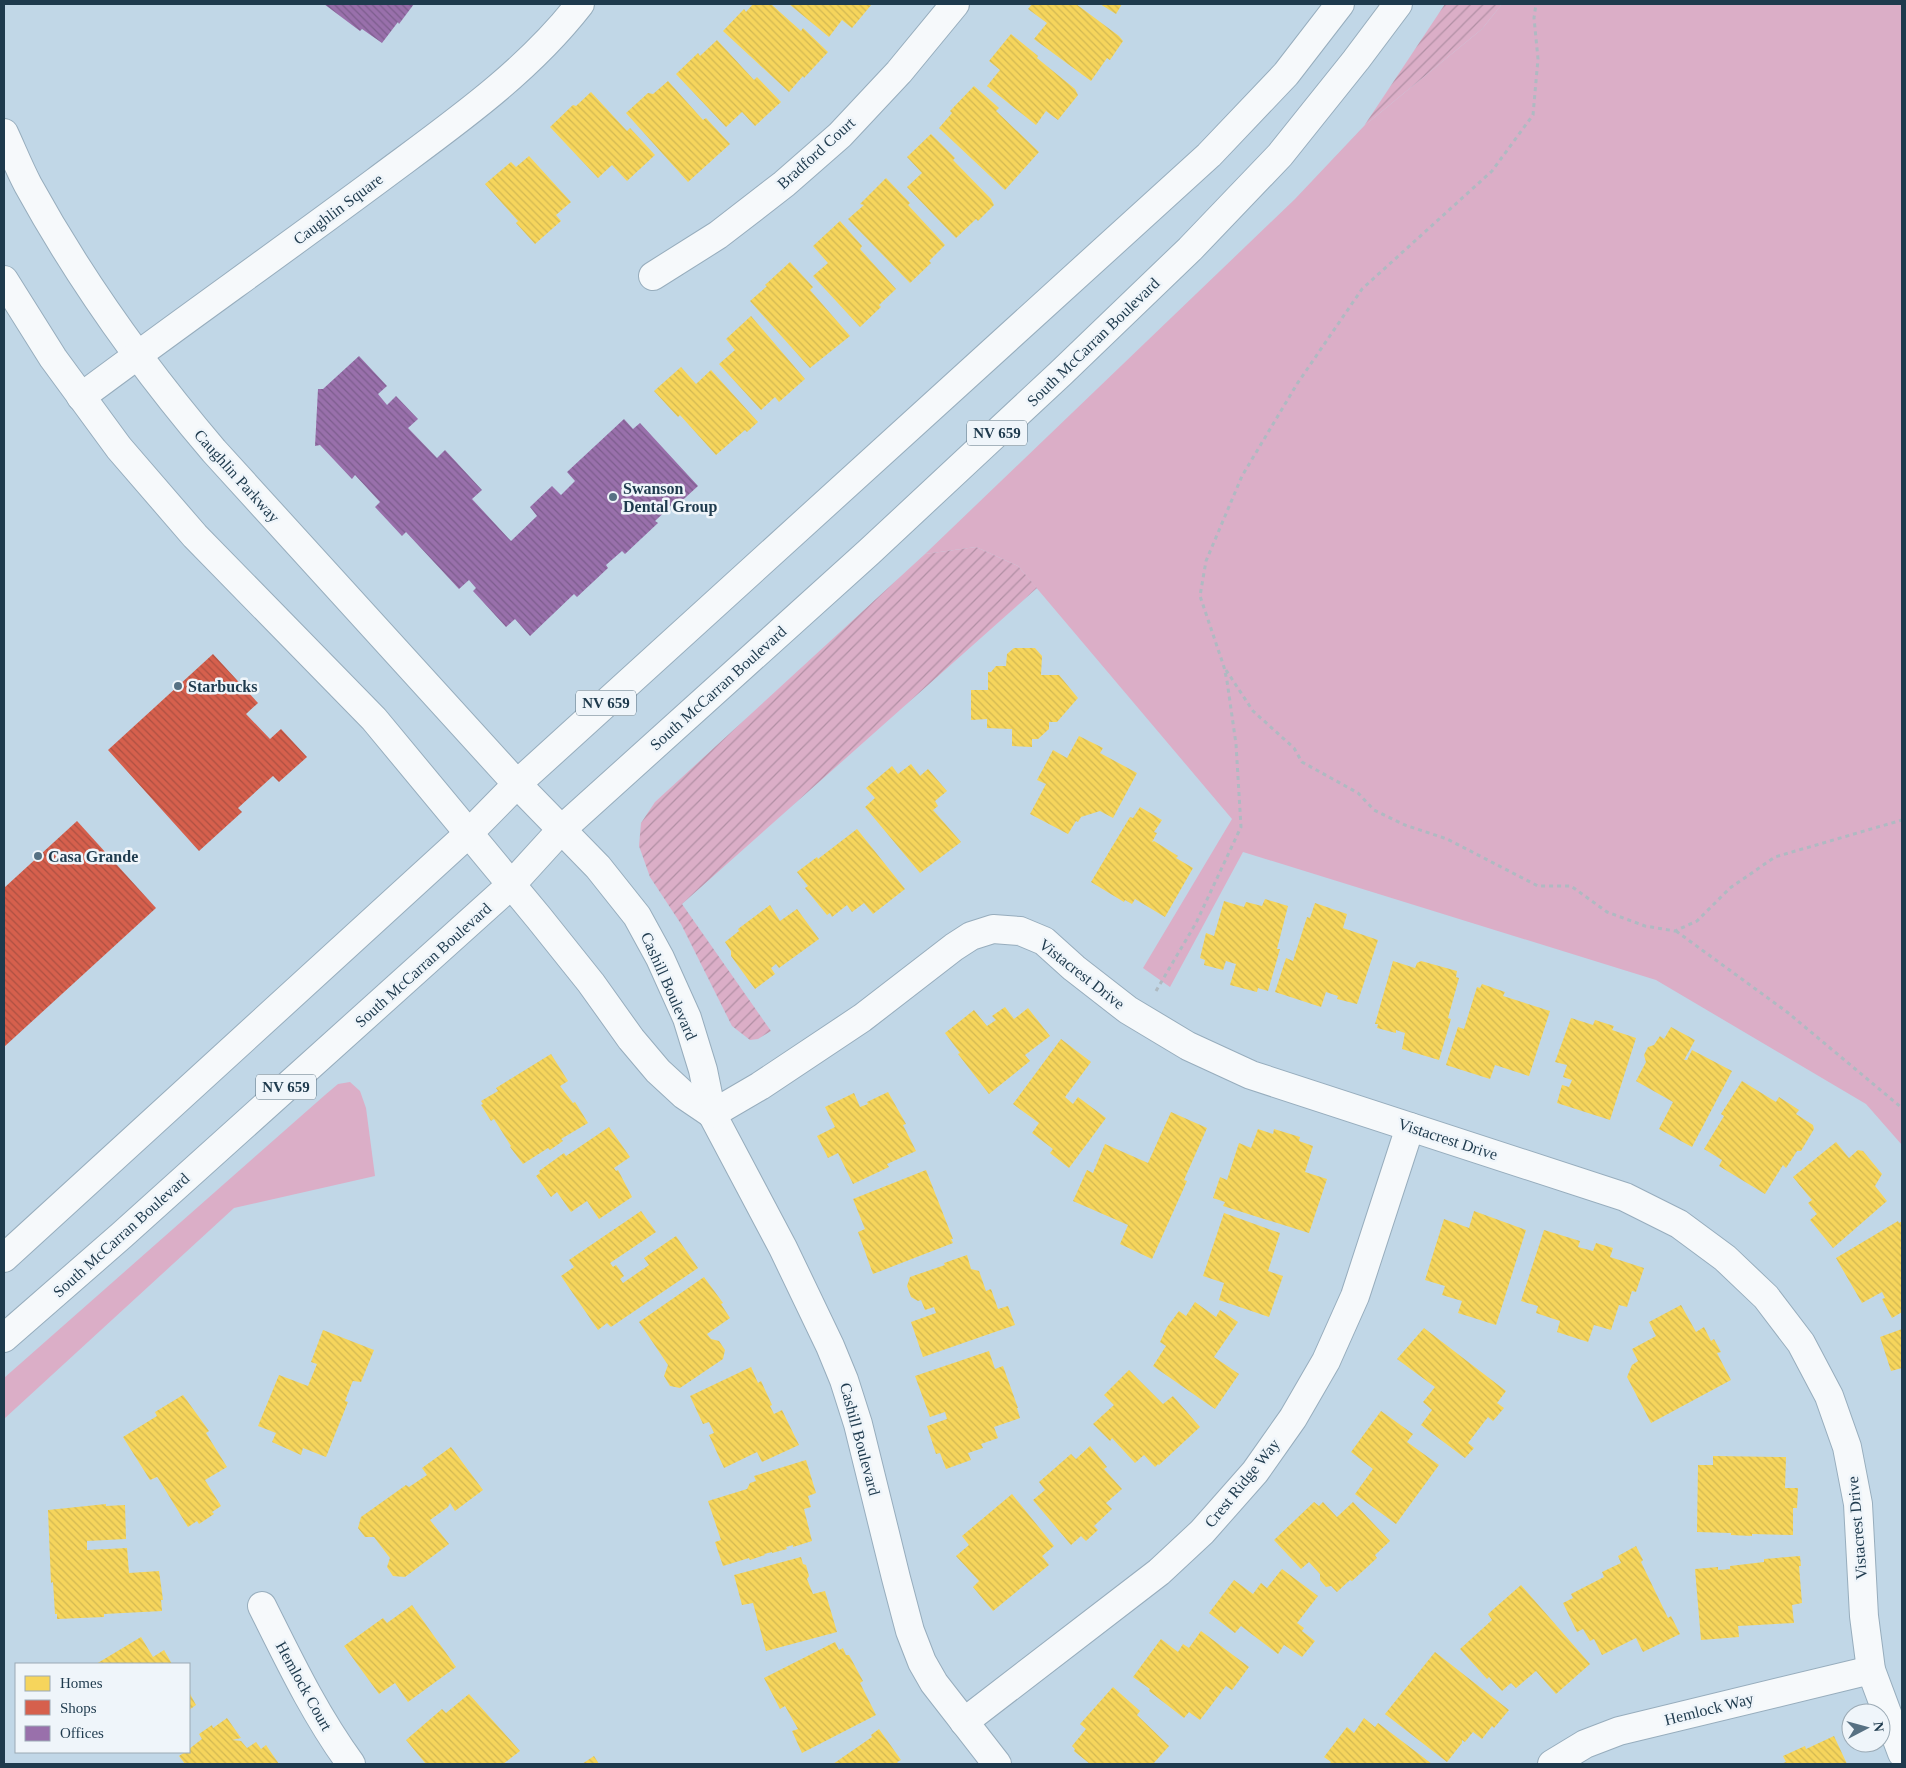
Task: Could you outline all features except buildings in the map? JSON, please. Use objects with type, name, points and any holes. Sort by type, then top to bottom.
[{"type":"street","name":"Caughlin Square","points":[[81,397],[292,244],[465,115],[514,74],[570,17],[580,4]]},
{"type":"street","name":"Bradford Court","points":[[653,276],[718,235],[784,184],[840,135],[899,72],[955,4]]},
{"type":"street","name":"NV 659","points":[[4,1258],[468,834],[517,784],[1209,155],[1286,74],[1340,4]]},
{"type":"street","name":"South McCarran Boulevard","points":[[4,1338],[137,1222],[511,885],[562,830],[869,552],[1061,373],[1190,249],[1280,155],[1398,4]]},
{"type":"street","name":"Caughlin Parkway","points":[[4,133],[28,184],[73,259],[170,399],[214,451],[517,784]]},
{"type":"street","points":[[4,280],[53,358],[119,448],[195,536],[374,719],[468,834]]},
{"type":"street","name":"Cashill Boulevard","points":[[517,784],[598,867],[637,916],[660,958],[686,1018],[703,1070],[712,1114],[783,1248],[830,1346],[844,1380],[858,1424],[910,1631],[922,1662],[930,1676],[997,1764]]},
{"type":"street","name":"Cashill Boulevard","points":[[468,834],[591,983],[631,1039],[658,1071],[684,1095],[712,1114]]},
{"type":"street","name":"Vistacrest Drive","points":[[712,1114],[760,1086],[862,1018],[970,936],[993,930],[1020,931],[1044,941],[1074,968],[1140,1017],[1188,1046],[1251,1076],[1625,1197],[1686,1230],[1725,1258],[1766,1297],[1801,1343],[1829,1396],[1847,1447],[1858,1504],[1864,1616],[1871,1670],[1902,1753]]},
{"type":"street","name":"Crest Ridge Way","points":[[964,1722],[1158,1572],[1202,1532],[1255,1472],[1293,1418],[1326,1361],[1355,1296],[1410,1127]]},
{"type":"street","name":"Hemlock Court","points":[[262,1606],[315,1710],[351,1764]]},
{"type":"street","name":"Hemlock Way","points":[[1552,1764],[1585,1744],[1619,1731],[1871,1670]]},
{"type":"path","points":[[1140,1017],[1196,923],[1241,827],[1236,744],[1224,667],[1200,596],[1206,561],[1242,476],[1297,384],[1362,289],[1492,171],[1532,115],[1538,59],[1534,18],[1536,4]]},
{"type":"path","points":[[1224,667],[1253,711],[1294,748],[1302,762],[1358,793],[1374,810],[1405,825],[1447,839],[1538,886],[1571,886],[1607,912],[1645,926],[1675,930],[1787,1012],[1902,1108]]},
{"type":"path","points":[[1675,930],[1697,921],[1730,888],[1775,857],[1902,820]]},
{"type":"shaded area","points":[[1445,4],[1502,4],[1482,29],[1364,126]]},
{"type":"shaded area","points":[[1502,4],[1902,4],[1902,1145],[1866,1104],[1656,980],[1243,852],[1170,987],[1143,968],[1232,819],[1018,566],[976,547],[925,554],[1295,199],[1364,126],[1482,29]]},
{"type":"shaded area","points":[[976,547],[1018,566],[1037,588],[682,904],[771,1031],[758,1039],[750,1040],[732,1026],[681,924],[650,877],[639,846],[641,823],[655,802],[925,554]]},
{"type":"shaded area","points":[[350,1082],[360,1091],[366,1108],[375,1176],[234,1208],[4,1419],[4,1378],[325,1095],[338,1084]]},
{"type":"place","name":"Swanson Dental Group","points":[[613,497]]},
{"type":"place","name":"Starbucks","points":[[178,686]]},
{"type":"place","name":"Casa Grande","points":[[38,856]]}]
